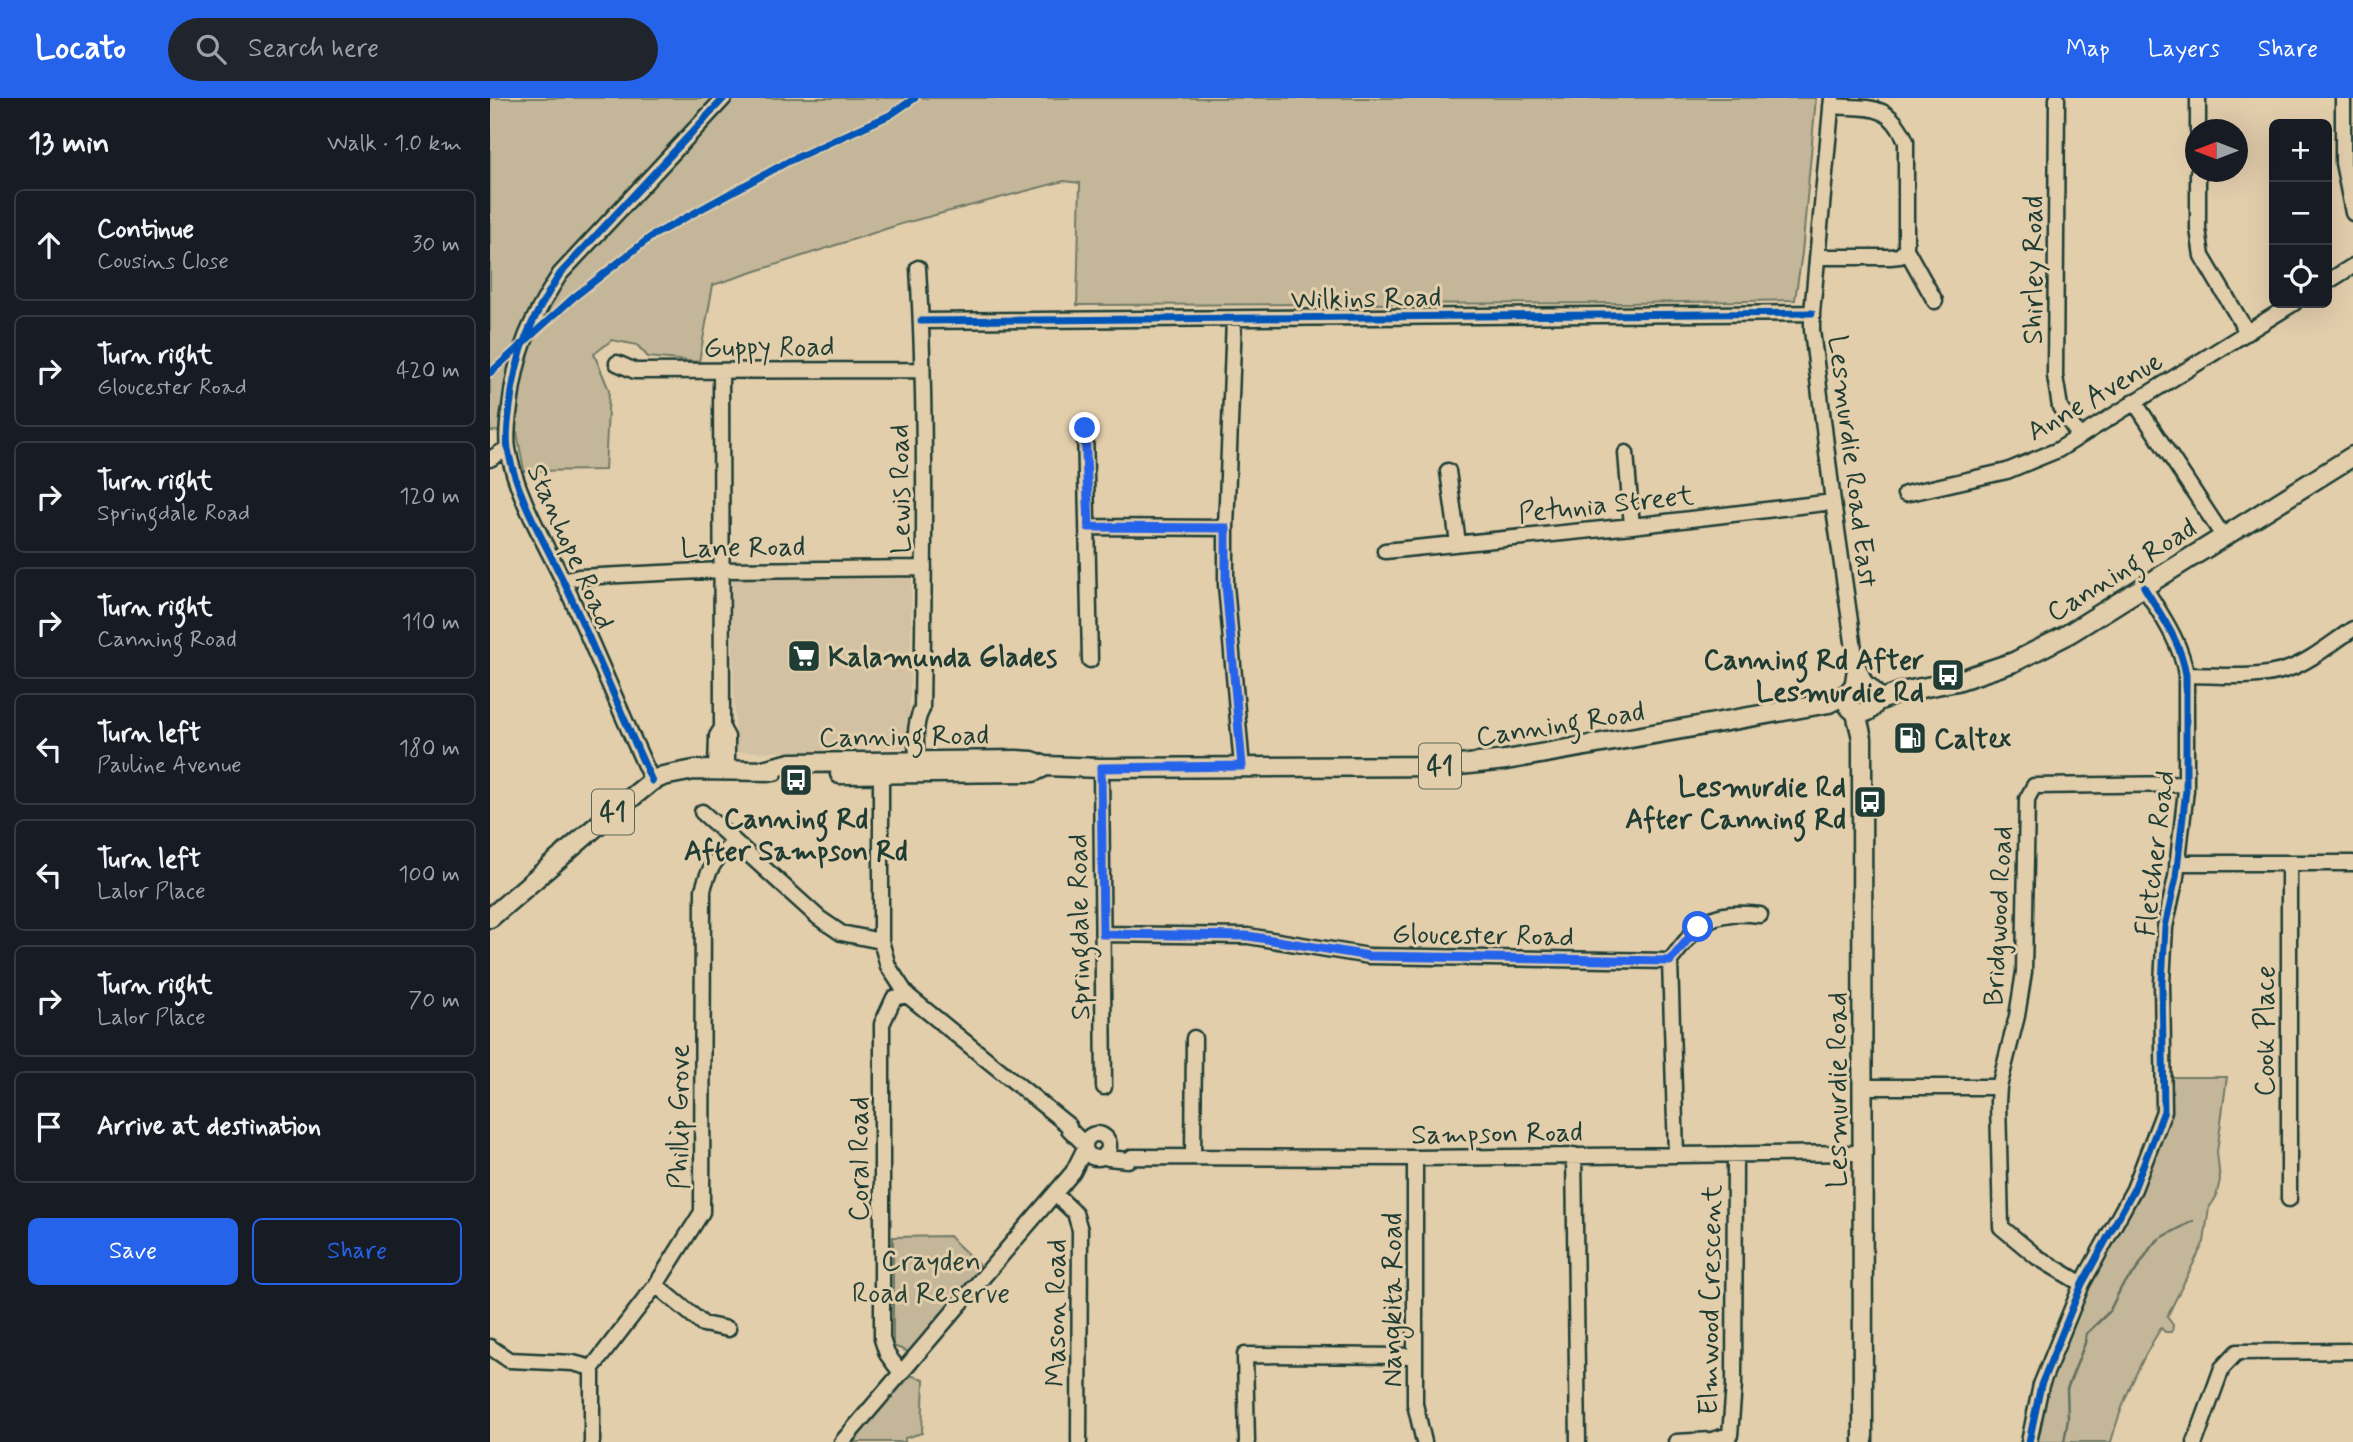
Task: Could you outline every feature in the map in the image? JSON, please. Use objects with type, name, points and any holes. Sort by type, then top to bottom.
[{"type":"main road","name":"Canning Road","points":[[490,918],[652,781],[678,772],[763,770],[789,774],[922,764],[1033,772],[1045,766],[1450,766],[1488,763],[1957,681],[2014,662],[2065,636],[2353,456]]},
{"type":"main road","name":"Lesmurdie Road","points":[[1860,699],[1863,1442]]},
{"type":"street","name":"Stanhope Road","points":[[652,781],[563,581],[535,525],[508,448],[508,421],[512,386],[521,347],[543,300],[560,274],[723,98]]},
{"type":"street","name":"Shirley Road","points":[[2057,98],[2056,376],[2060,407],[2079,436]]},
{"type":"street","points":[[2197,98],[2197,119]]},
{"type":"street","points":[[2343,98],[2343,163],[2353,213]]},
{"type":"street","points":[[1832,102],[1884,111],[1901,129],[1906,141],[1906,249],[1935,300]]},
{"type":"street","name":"Lesmurdie Road East","points":[[1832,102],[1812,313],[1833,502],[1860,699]]},
{"type":"street","points":[[2197,182],[2197,229],[2202,256],[2247,332]]},
{"type":"street","points":[[1817,257],[1891,257],[1900,256],[1906,249]]},
{"type":"street","points":[[2332,279],[2353,266]]},
{"type":"street","name":"Lewis Road","points":[[918,268],[922,321],[924,568],[922,709],[917,718],[922,764]]},
{"type":"street","name":"Anne Avenue","points":[[1905,494],[2007,471],[2057,450],[2286,308]]},
{"type":"street","name":"Wilkins Road","points":[[922,321],[1812,313]]},
{"type":"street","points":[[1234,319],[1226,585],[1242,766]]},
{"type":"street","name":"Guppy Road","points":[[617,363],[635,371],[922,370]]},
{"type":"street","points":[[721,370],[722,728],[726,737],[721,770]]},
{"type":"street","points":[[2134,401],[2222,536]]},
{"type":"street","points":[[1085,428],[1090,660]]},
{"type":"street","points":[[490,459],[508,448]]},
{"type":"street","points":[[1626,453],[1632,526]]},
{"type":"street","points":[[1448,471],[1458,543]]},
{"type":"street","name":"Petunia Street","points":[[1385,551],[1833,502]]},
{"type":"street","points":[[1089,527],[1226,528]]},
{"type":"street","name":"Lane Road","points":[[563,581],[579,577],[722,570],[924,568]]},
{"type":"street","name":"Fletcher Road","points":[[2029,1442],[2041,1385],[2082,1284],[2134,1189],[2164,1111],[2165,927],[2177,863],[2186,784],[2186,675],[2177,643],[2144,587]]},
{"type":"street","points":[[2186,675],[2276,673],[2292,668],[2353,629]]},
{"type":"street","name":"Sampson Road","points":[[881,768],[881,941],[888,966],[907,995],[1108,1158],[1128,1160],[1132,1157],[1415,1158],[1863,1153]]},
{"type":"street","name":"Springdale Road","points":[[1101,768],[1104,1087]]},
{"type":"street","name":"Bridgwood Road","points":[[2082,1284],[2037,1257],[2001,1227],[1999,1087],[2021,996],[2027,799],[2034,786],[2186,784]]},
{"type":"street","points":[[702,812],[819,918],[841,933],[881,941]]},
{"type":"street","name":"Phillip Grove","points":[[592,1368],[656,1285],[702,1212],[703,890],[708,871],[735,842]]},
{"type":"street","points":[[2177,863],[2353,863]]},
{"type":"street","name":"Cook Place","points":[[2289,864],[2289,1199]]},
{"type":"street","points":[[1676,1154],[1670,961],[1698,927],[1716,915],[1760,915]]},
{"type":"street","name":"Gloucester Road","points":[[1103,934],[1248,936],[1369,956],[1670,961]]},
{"type":"street","name":"Coral Road","points":[[901,1373],[887,1354],[882,1339],[882,1024],[894,998],[907,995]]},
{"type":"street","points":[[1193,1157],[1194,1038]]},
{"type":"street","points":[[1862,1087],[1999,1087]]},
{"type":"street","points":[[842,1442],[1095,1147]]},
{"type":"street","name":"Elmwood Crescent","points":[[1676,1442],[1713,1440],[1730,1435],[1734,1385],[1735,1154]]},
{"type":"street","points":[[1574,1155],[1578,1442]]},
{"type":"street","name":"Nangkita Road","points":[[1415,1158],[1415,1404],[1424,1442]]},
{"type":"street","name":"Mason Road","points":[[1055,1194],[1075,1213],[1080,1230],[1079,1442]]},
{"type":"street","points":[[656,1285],[703,1324],[728,1329]]},
{"type":"street","points":[[490,1347],[509,1360],[573,1363],[592,1368],[592,1442]]},
{"type":"street","points":[[2195,1442],[2222,1367],[2237,1352],[2353,1351]]},
{"type":"street","points":[[1247,1442],[1245,1355],[1414,1356]]},
{"type":"shaded area","points":[[725,574],[912,574],[909,747],[736,752],[732,610],[726,602]]},
{"type":"green space","points":[[490,98],[1816,98],[1802,253],[1795,300],[1077,305],[1080,183],[1064,181],[901,224],[713,285],[699,362],[648,357],[637,345],[612,340],[594,354],[609,390],[605,470],[524,471],[517,432],[490,431]]},
{"type":"green space","points":[[2163,1077],[2227,1077],[2217,1152],[2220,1180],[2216,1197],[2209,1208],[2204,1242],[2167,1317],[2173,1325],[2172,1332],[2165,1332],[2161,1328],[2145,1355],[2120,1412],[2111,1442],[2029,1442],[2041,1385],[2164,1111]]},
{"type":"green space","name":"Crayden Road Reserve","points":[[949,1236],[986,1272],[917,1355],[893,1346],[893,1237]]},
{"type":"green space","points":[[901,1373],[924,1379],[922,1433],[905,1438],[905,1442],[842,1442]]},
{"type":"waterway","points":[[2064,1442],[2068,1419],[2067,1389],[2086,1334],[2109,1312],[2122,1286],[2151,1247],[2159,1239],[2193,1221]]},
{"type":"cycle path","points":[[652,781],[568,591],[525,504],[508,449],[508,423],[516,369],[526,337],[560,274],[724,98]]},
{"type":"cycle path","points":[[490,373],[573,298],[652,236],[789,161],[890,115],[915,98]]},
{"type":"cycle path","points":[[921,321],[1812,313]]},
{"type":"cycle path","points":[[2029,1442],[2041,1385],[2082,1284],[2134,1189],[2164,1111],[2162,983],[2165,927],[2176,877],[2186,790],[2186,675],[2175,640],[2144,587]]},
{"type":"place","name":"Kalamunda Glades","points":[[804,656]]},
{"type":"place","name":"Canning Rd After Lesmurdie Rd","points":[[1948,675]]},
{"type":"place","name":"Caltex","points":[[1910,738]]},
{"type":"place","name":"Canning Rd After Sampson Rd","points":[[796,780]]},
{"type":"place","name":"Lesmurdie Rd After Canning Rd","points":[[1870,802]]},
{"type":"route","points":[[1085,428],[1089,527],[1226,528],[1226,585],[1242,766],[1101,768],[1103,934],[1248,936],[1369,956],[1670,961],[1698,927]]}]
